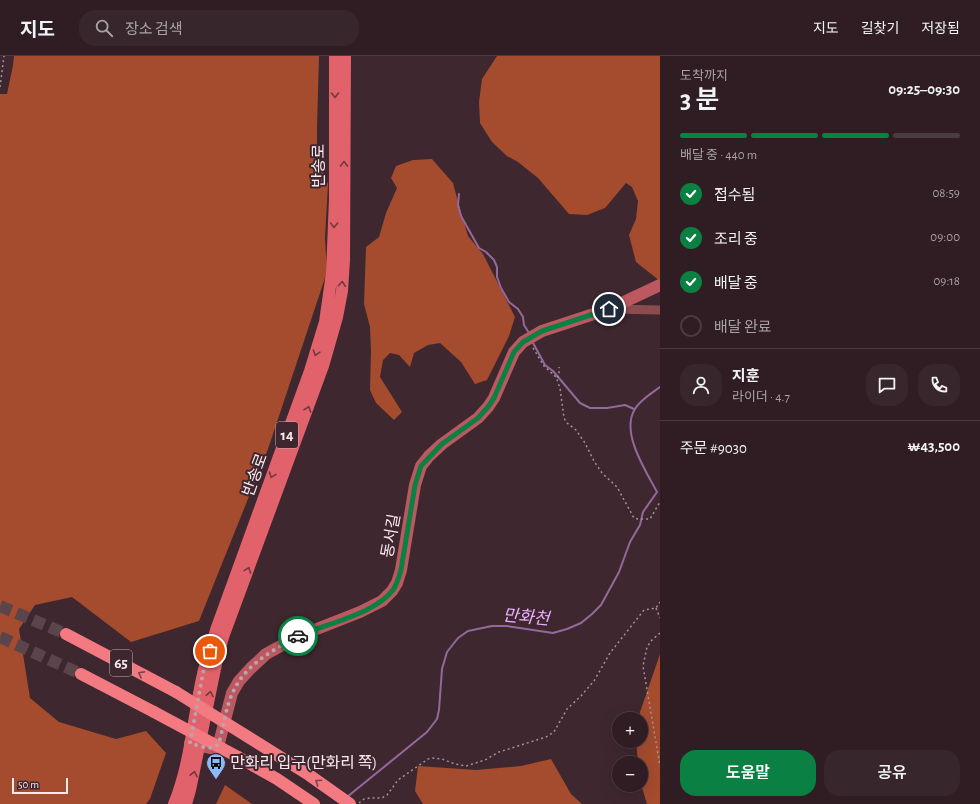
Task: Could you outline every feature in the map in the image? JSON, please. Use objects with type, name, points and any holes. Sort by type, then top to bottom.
[{"type":"highway","name":"65","points":[[66,634],[176,692],[309,775],[350,804]]},
{"type":"highway","name":"65","points":[[81,674],[238,757],[277,779],[314,804]]},
{"type":"main road","name":"반송로","points":[[186,804],[190,790],[203,673],[216,630],[310,371],[325,322],[332,273],[335,199],[335,56]]},
{"type":"main road","name":"반송로","points":[[174,804],[195,745],[223,637],[306,416],[323,366],[337,317],[342,291],[344,260],[345,56]]},
{"type":"street","name":"동서길","points":[[195,745],[210,748],[216,747],[219,743],[232,693],[239,681],[266,654],[299,636],[369,608],[382,600],[392,591],[397,584],[401,570],[415,485],[421,466],[442,444],[478,418],[488,407],[494,398],[514,352],[529,338],[542,331],[609,309],[632,304],[660,284]]},
{"type":"street","name":"동서길","points":[[632,304],[660,310]]},
{"type":"path","points":[[0,87],[4,56]]},
{"type":"path","points":[[529,338],[544,366],[556,377],[560,388],[564,418],[567,423],[576,430],[585,443],[602,473],[617,487],[634,518],[650,519],[660,502]]},
{"type":"path","points":[[556,377],[559,376],[559,367]]},
{"type":"path","points":[[357,804],[364,799],[382,798],[387,795],[398,780],[428,759],[442,759],[466,766],[485,760],[499,752],[546,737],[554,732],[567,709],[594,681],[610,653],[644,610],[656,608],[660,602]]},
{"type":"path","points":[[656,608],[660,618]]},
{"type":"path","points":[[660,633],[647,647],[643,666],[660,766]]},
{"type":"shaded area","points":[[14,56],[319,56],[317,159],[328,184],[325,238],[327,272],[268,449],[199,621],[131,642],[72,597],[35,605],[19,629],[30,698],[59,722],[116,739],[146,731],[166,753],[150,799],[146,804],[0,804],[0,94],[7,94]]},
{"type":"shaded area","points":[[497,56],[660,56],[660,281],[636,262],[629,235],[636,219],[638,201],[632,187],[626,183],[605,208],[587,215],[569,214],[538,178],[518,162],[507,156],[492,142],[480,123],[479,102],[482,79]]},
{"type":"shaded area","points":[[432,159],[453,183],[468,236],[483,254],[515,317],[509,336],[487,380],[475,384],[461,362],[440,343],[428,345],[414,353],[410,367],[399,355],[390,353],[383,360],[380,377],[402,412],[394,420],[376,403],[370,390],[370,327],[364,304],[366,247],[379,237],[386,213],[397,188],[391,178],[396,166],[413,160]]},
{"type":"shaded area","points":[[660,654],[660,804],[647,804],[643,792],[648,792],[648,756],[637,756],[637,748],[648,748],[648,712],[640,712]]},
{"type":"shaded area","points":[[551,759],[571,794],[582,804],[423,804],[415,791],[418,766],[476,770],[521,766]]},
{"type":"shaded area","points":[[225,785],[252,804],[216,804]]},
{"type":"waterway","points":[[459,194],[458,205],[461,216],[479,248],[486,252],[494,260],[497,267],[497,277],[501,288],[509,302],[518,309],[523,317],[524,325],[529,333]]},
{"type":"waterway","points":[[532,341],[545,365],[553,371],[580,403],[590,408],[607,408],[625,405],[634,409]]},
{"type":"waterway","name":"만화천","points":[[347,797],[427,732],[437,719],[442,669],[447,652],[458,638],[468,631],[492,626],[507,626],[553,633],[581,623],[601,605],[619,572],[630,542],[640,525],[643,512],[657,492],[641,463],[632,440],[631,418],[637,406],[646,397],[660,387]]},
{"type":"tunnel","points":[[0,606],[66,634]]},
{"type":"tunnel","points":[[0,637],[81,674]]},
{"type":"way so far","points":[[210,651],[203,673],[190,743],[213,748],[219,743],[232,693],[239,681],[266,654],[298,636]]},
{"type":"place","name":"만화리 입구(만화리 쪽)","points":[[216,780]]},
{"type":"route","points":[[298,636],[369,608],[382,600],[392,591],[397,584],[401,570],[415,485],[421,466],[442,444],[478,418],[488,407],[494,398],[514,352],[523,342],[542,331],[609,309]]}]
